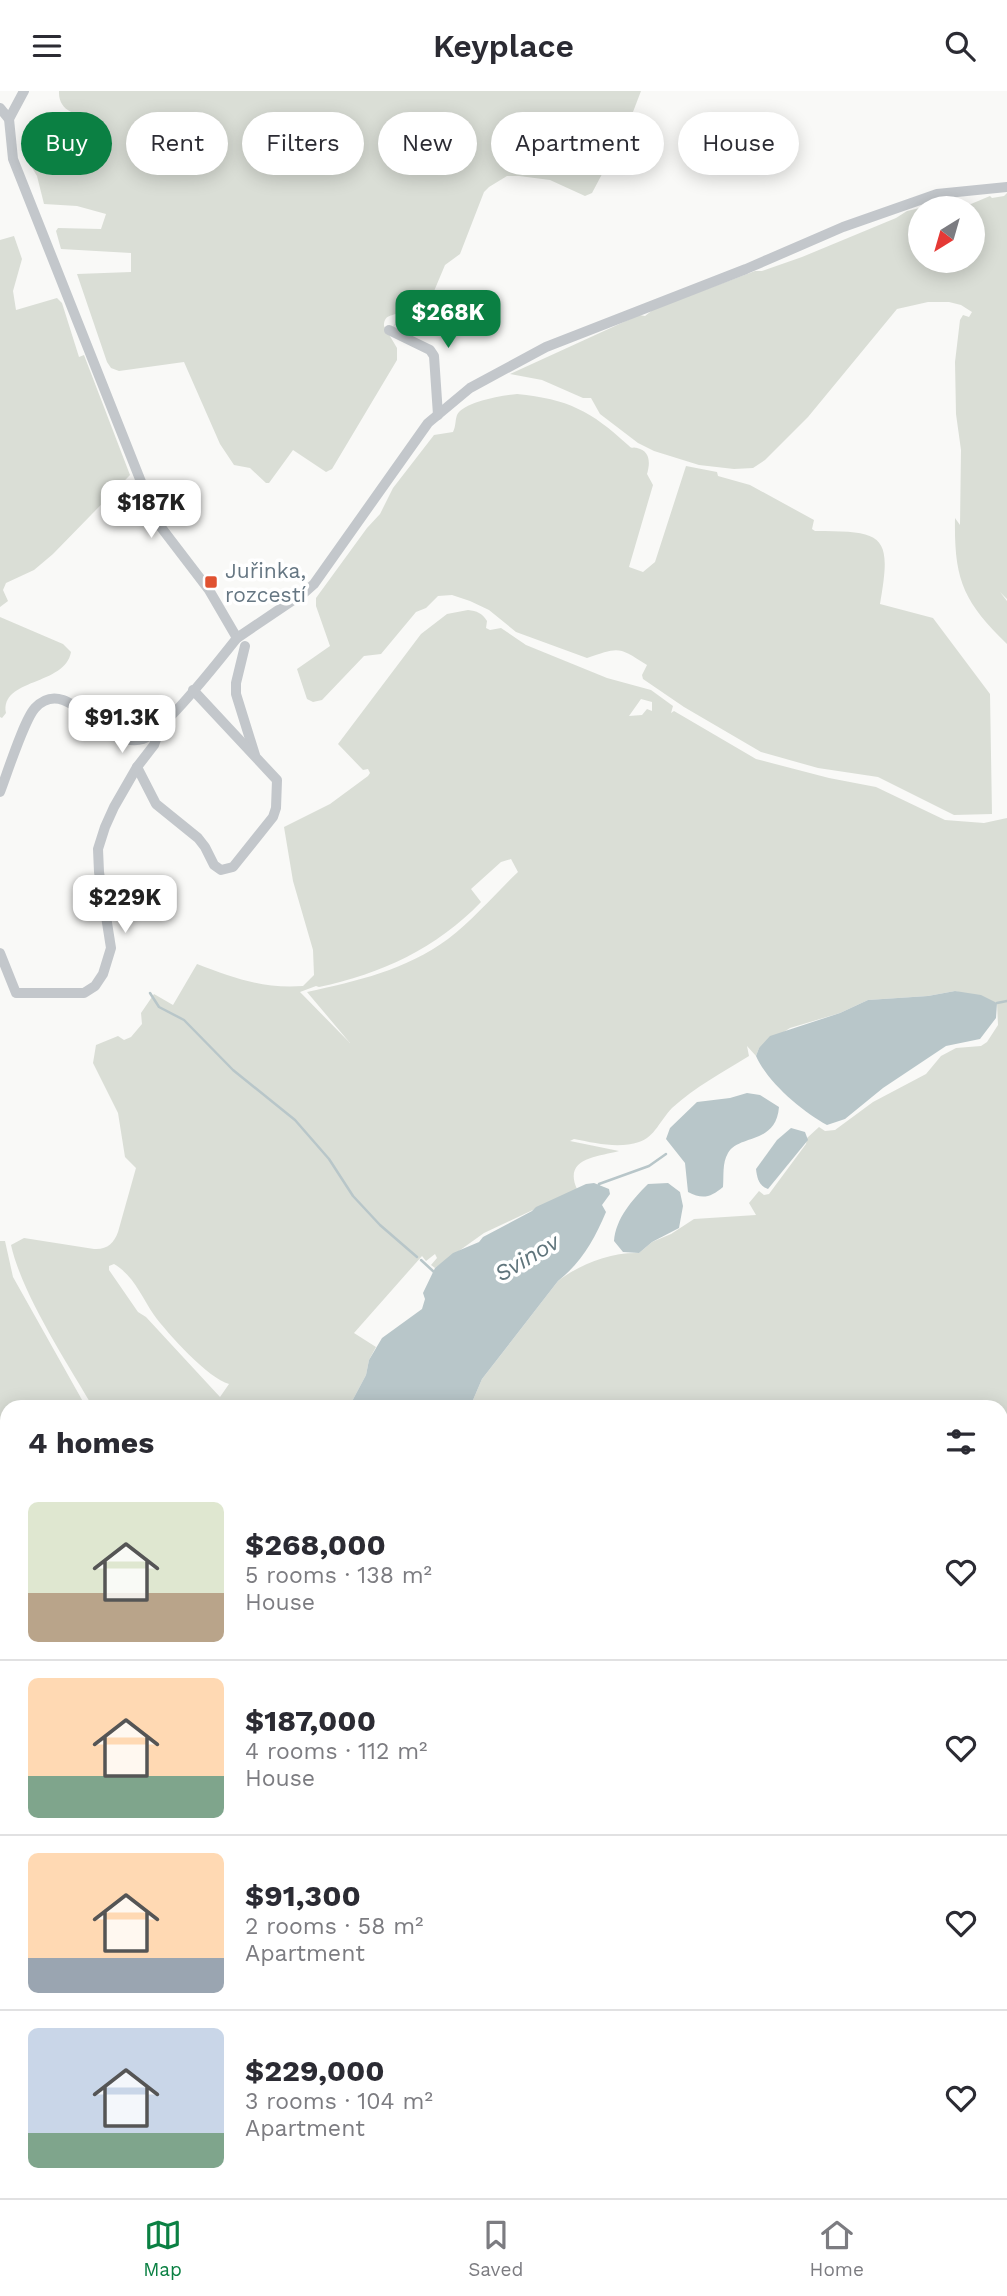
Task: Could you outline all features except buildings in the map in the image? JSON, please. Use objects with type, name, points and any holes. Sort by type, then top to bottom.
[{"type":"street","points":[[9,119],[24,91]]},
{"type":"street","points":[[0,108],[9,119],[13,159],[157,522],[209,590],[241,642],[236,694],[256,756]]},
{"type":"street","points":[[0,792],[28,720],[34,709],[44,701],[60,699],[74,705],[110,734],[124,740],[146,738],[241,642],[314,584],[428,423],[470,388],[546,347],[746,269],[843,227],[937,194],[1007,187]]},
{"type":"street","points":[[389,330],[430,350],[434,356],[438,415]]},
{"type":"street","points":[[137,767],[156,804],[198,838],[214,865],[224,870],[233,867],[273,817],[277,780],[193,690]]},
{"type":"street","points":[[0,953],[16,993],[84,993],[95,986],[103,974],[111,948],[98,849],[114,807],[137,767],[155,745],[161,725]]},
{"type":"shaded area","points":[[59,91],[641,91],[633,112],[491,112],[491,175],[602,175],[592,193],[585,196],[550,180],[519,176],[507,176],[489,187],[484,192],[460,254],[445,265],[424,315],[405,305],[399,313],[385,320],[384,326],[397,348],[397,360],[332,469],[326,472],[293,450],[269,483],[250,468],[234,465],[220,444],[184,362],[119,371],[111,368],[107,362],[77,274],[131,272],[131,253],[61,249],[56,231],[58,228],[101,229],[106,214],[77,206],[44,204],[36,175],[112,175],[112,112],[72,112],[65,108]]},
{"type":"shaded area","points":[[1007,193],[1007,599],[1000,592],[1007,601],[1007,644],[971,602],[959,574],[955,518],[960,525],[961,450],[956,414],[955,362],[960,320],[963,315],[969,317],[972,312],[961,305],[928,302],[897,309],[808,417],[765,460],[753,468],[699,465],[654,451],[638,443],[600,414],[591,398],[583,398],[542,380],[510,374],[639,315],[645,316],[654,309],[755,271],[802,257],[908,211],[908,273],[985,273],[985,198]]},
{"type":"shaded area","points":[[14,236],[22,259],[13,291],[16,310],[57,298],[62,303],[79,357],[84,355],[130,475],[53,554],[34,570],[6,583],[3,590],[8,601],[0,607],[0,240]]},
{"type":"shaded area","points":[[406,307],[424,319],[411,338],[391,329]]},
{"type":"shaded area","points":[[517,394],[551,399],[578,409],[602,423],[631,447],[642,450],[647,455],[647,474],[653,485],[629,567],[643,572],[655,562],[686,466],[717,472],[718,476],[750,485],[814,520],[812,529],[815,531],[856,533],[869,536],[878,542],[885,563],[880,604],[933,618],[990,694],[992,814],[954,815],[878,777],[818,768],[761,752],[684,707],[643,679],[647,665],[630,654],[612,650],[587,658],[516,632],[489,610],[452,595],[438,596],[426,608],[416,612],[381,654],[364,656],[322,700],[313,702],[307,699],[297,669],[330,646],[316,606],[316,598],[380,514],[393,488],[434,435],[453,432],[457,415],[467,406]]},
{"type":"shaded area","points":[[468,610],[477,612],[485,618],[486,628],[490,630],[501,628],[526,645],[607,678],[651,690],[673,706],[671,713],[674,711],[756,759],[876,787],[945,820],[984,823],[1007,818],[1007,1400],[473,1400],[482,1379],[558,1281],[596,1260],[639,1253],[652,1242],[671,1234],[694,1219],[756,1215],[749,1203],[759,1191],[764,1195],[769,1194],[806,1144],[807,1138],[819,1127],[825,1131],[835,1130],[873,1102],[926,1074],[941,1056],[956,1048],[981,1046],[987,1042],[998,1025],[997,1003],[955,991],[928,996],[868,1000],[840,1013],[790,1028],[759,1048],[756,1056],[747,1046],[749,1056],[681,1100],[644,1140],[615,1145],[574,1139],[570,1141],[619,1151],[592,1157],[578,1165],[574,1179],[577,1189],[484,1233],[435,1268],[431,1265],[437,1258],[435,1254],[426,1261],[422,1256],[354,1333],[376,1347],[369,1360],[366,1375],[353,1400],[89,1400],[46,1328],[25,1285],[11,1245],[24,1238],[99,1249],[112,1242],[118,1232],[136,1168],[125,1157],[118,1113],[93,1063],[96,1045],[118,1036],[124,1040],[131,1037],[142,1024],[141,1013],[154,994],[173,1005],[197,964],[236,978],[275,986],[303,986],[314,975],[313,950],[293,881],[284,827],[330,804],[368,776],[368,769],[363,770],[338,744],[421,634],[447,614]],"holes":[[[641,699],[652,702],[652,711],[647,709],[642,715],[629,716]],[[511,859],[518,872],[475,915],[432,950],[363,979],[307,992],[350,1043],[300,992],[364,975],[427,946],[481,902],[471,889],[501,862]],[[114,1264],[127,1274],[160,1323],[189,1354],[211,1374],[229,1384],[220,1397],[146,1317],[138,1312],[109,1270],[109,1266]]]},
{"type":"shaded area","points":[[0,617],[63,644],[71,652],[66,663],[57,671],[13,693],[2,718],[0,717]]},
{"type":"shaded area","points":[[0,1241],[5,1241],[13,1277],[82,1400],[0,1400]]},
{"type":"water","points":[[955,991],[981,995],[997,1003],[996,1018],[980,1039],[946,1046],[883,1088],[845,1119],[827,1125],[787,1095],[761,1066],[756,1056],[759,1048],[770,1036],[840,1013],[868,1000],[928,996]]},
{"type":"water","points":[[747,1093],[760,1095],[779,1107],[771,1128],[733,1147],[728,1153],[724,1165],[723,1187],[707,1196],[688,1192],[685,1163],[666,1139],[670,1128],[697,1102]]},
{"type":"water","points":[[791,1128],[805,1132],[808,1140],[768,1189],[759,1181],[756,1169],[777,1140]]},
{"type":"water","points":[[594,1183],[609,1189],[610,1194],[602,1205],[606,1212],[592,1241],[482,1379],[473,1400],[353,1400],[366,1375],[369,1360],[382,1338],[422,1309],[425,1299],[423,1293],[435,1268],[453,1253],[479,1242],[483,1237],[536,1207],[586,1184]]},
{"type":"water","points":[[668,1183],[680,1192],[683,1206],[679,1228],[652,1242],[639,1253],[623,1252],[614,1241],[626,1210],[648,1184]]},
{"type":"waterway","points":[[150,993],[159,1007],[184,1020],[233,1070],[295,1120],[329,1159],[353,1196],[380,1225],[417,1257]]},
{"type":"waterway","name":"Svinov","points":[[997,1003],[1007,1001]]},
{"type":"waterway","name":"Svinov","points":[[598,1187],[599,1184],[649,1166],[666,1154]]},
{"type":"waterway","points":[[421,1260],[434,1272]]},
{"type":"place","name":"Juřinka, rozcestí","points":[[211,582]]}]
